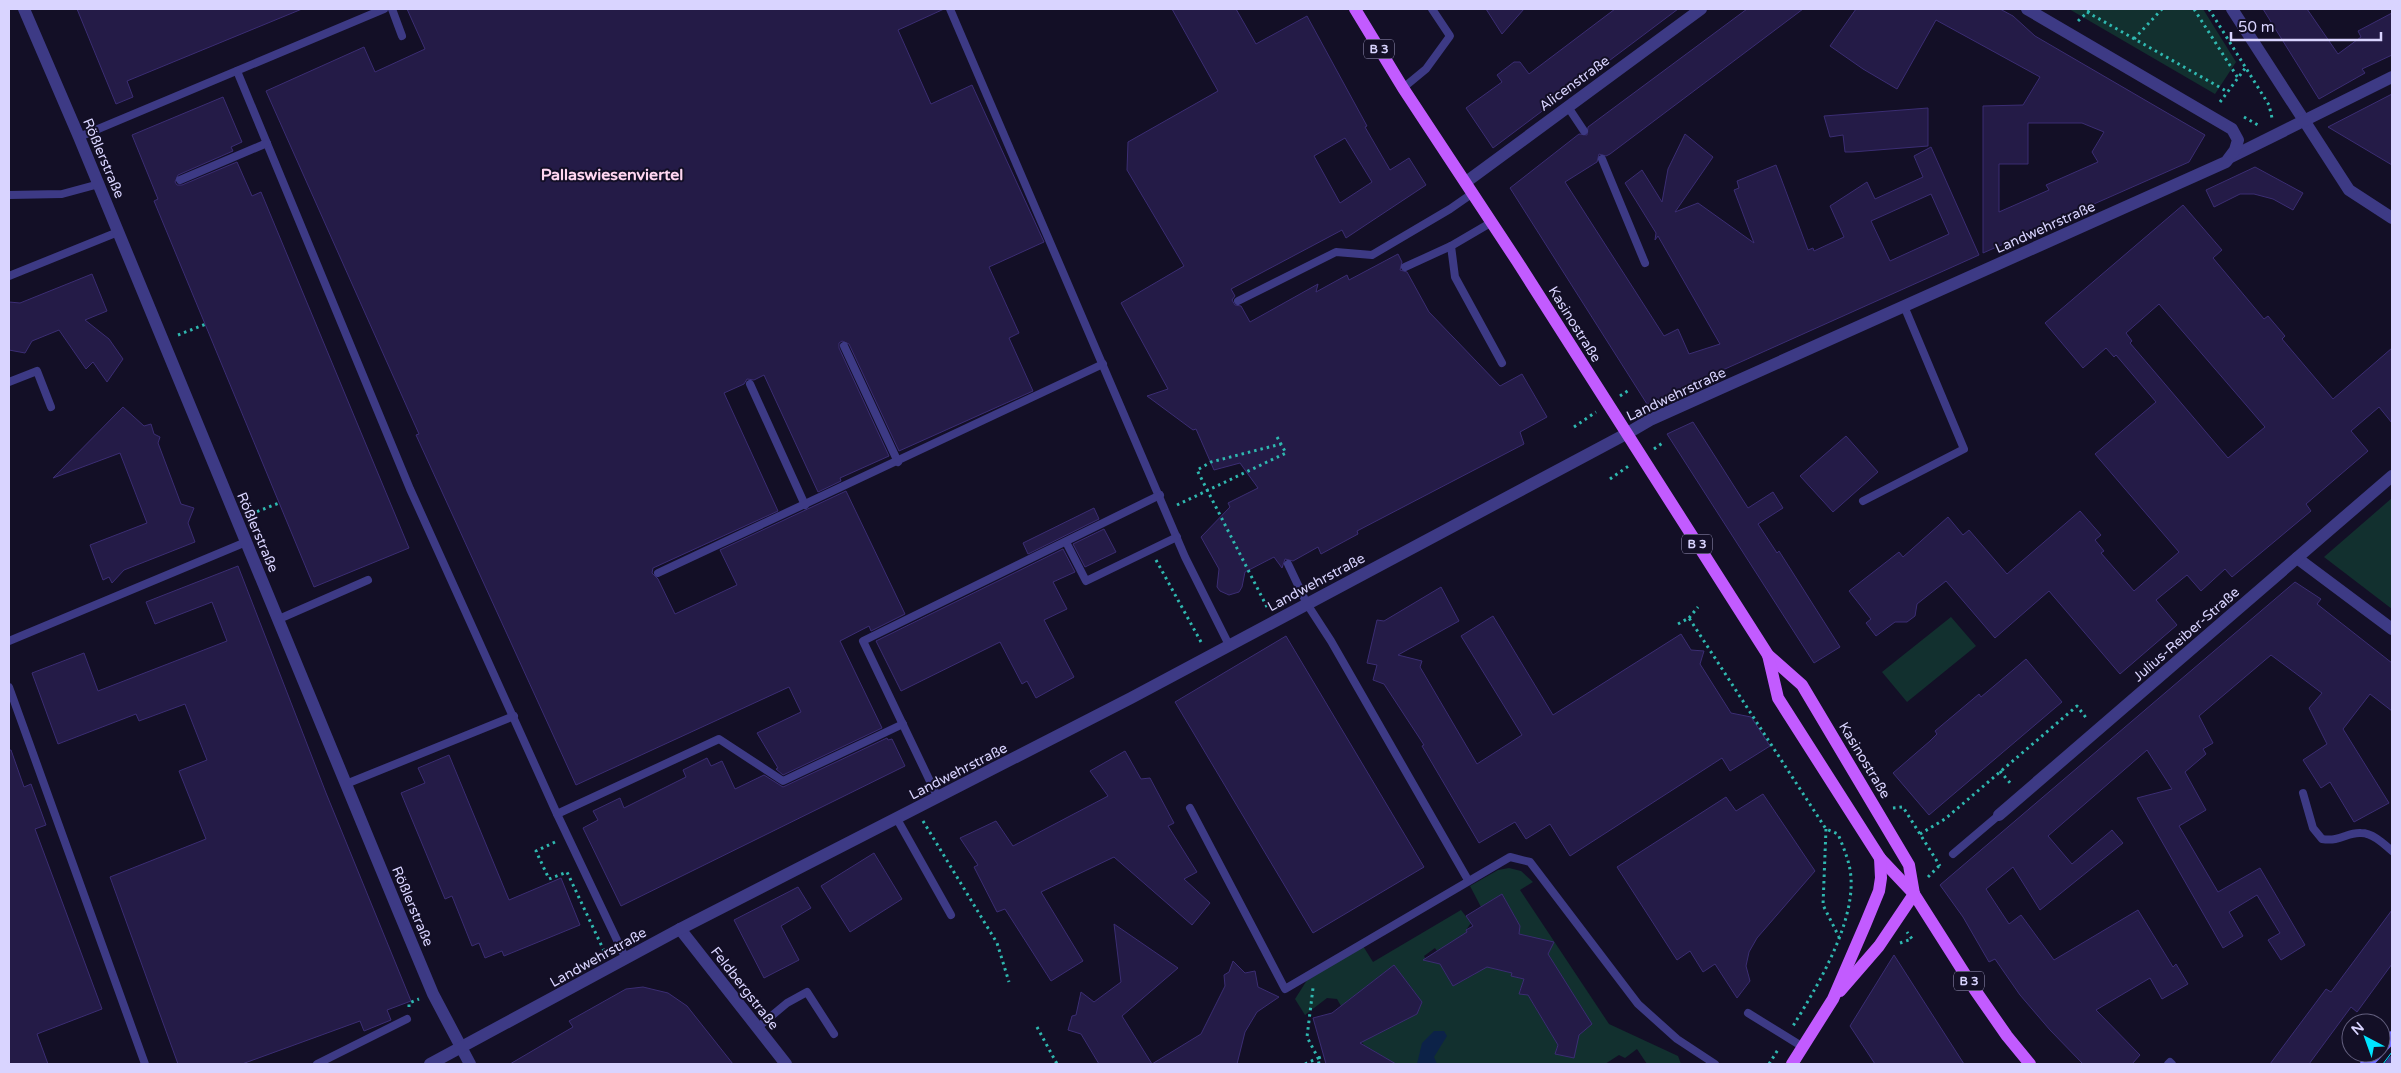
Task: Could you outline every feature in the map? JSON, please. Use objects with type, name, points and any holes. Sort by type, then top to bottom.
[{"type":"main road","name":"Kasinostraße","points":[[1356,9],[1404,88],[1492,222],[1768,655],[1802,685],[1910,865],[1914,894]]},
{"type":"main road","name":"Kasinostraße","points":[[1768,655],[1778,698],[1880,858],[1914,894],[1975,990],[2030,1064]]},
{"type":"main road","points":[[1792,1064],[1833,999],[1879,891],[1881,878],[1880,858]]},
{"type":"main road","points":[[1833,999],[1879,946],[1914,894]]},
{"type":"street","name":"Rößlerstraße","points":[[24,9],[99,184],[433,994],[470,1064]]},
{"type":"street","name":"Alicenstraße","points":[[1469,188],[1568,107],[1701,9]]},
{"type":"street","points":[[2027,9],[2232,129],[2237,135],[2238,145],[2231,157]]},
{"type":"street","points":[[2232,9],[2349,190],[2392,218]]},
{"type":"street","name":"Landwehrstraße","points":[[430,1064],[680,929],[916,810],[1307,604],[1650,420],[2226,162],[2231,157],[2392,77]]},
{"type":"street","name":"Julius-Reiber-Straße","points":[[1999,815],[2392,476]]},
{"type":"street","points":[[2297,558],[2392,629]]},
{"type":"street","name":"Feldbergstraße","points":[[680,929],[786,1064]]},
{"type":"lane","points":[[79,137],[384,9]]},
{"type":"lane","points":[[392,9],[402,36]]},
{"type":"lane","points":[[950,9],[1177,537],[1229,645]]},
{"type":"lane","points":[[1404,88],[1426,69],[1450,36],[1432,9]]},
{"type":"lane","points":[[237,71],[410,489],[626,959]]},
{"type":"lane","points":[[1568,107],[1584,131]]},
{"type":"lane","points":[[180,180],[267,143]]},
{"type":"lane","points":[[1602,159],[1645,263]]},
{"type":"lane","points":[[9,195],[62,194],[99,184]]},
{"type":"lane","points":[[1238,301],[1336,252],[1372,255],[1450,209],[1469,188]]},
{"type":"lane","points":[[1404,267],[1450,246],[1492,222]]},
{"type":"lane","points":[[9,276],[118,232]]},
{"type":"lane","points":[[1450,246],[1454,277],[1502,363]]},
{"type":"lane","points":[[1863,501],[1964,449],[1904,306]]},
{"type":"lane","points":[[844,346],[898,462]]},
{"type":"lane","points":[[658,573],[898,462],[1103,364]]},
{"type":"lane","points":[[9,382],[36,371],[51,407]]},
{"type":"lane","points":[[750,384],[804,505]]},
{"type":"lane","points":[[938,798],[863,641],[1160,495]]},
{"type":"lane","points":[[1066,542],[1086,582],[1177,537]]},
{"type":"lane","points":[[9,641],[246,542]]},
{"type":"lane","points":[[1288,564],[1307,604],[1332,641],[1468,880]]},
{"type":"lane","points":[[279,619],[368,580]]},
{"type":"lane","points":[[9,687],[145,1064]]},
{"type":"lane","points":[[346,784],[514,716]]},
{"type":"lane","points":[[558,814],[718,738],[783,781],[903,724]]},
{"type":"lane","points":[[2303,793],[2313,828],[2322,839],[2335,841],[2362,833],[2374,837],[2392,851]]},
{"type":"lane","points":[[1190,808],[1285,989],[1510,856],[1530,862],[1638,1004],[1677,1039],[1714,1064]]},
{"type":"lane","points":[[1953,854],[1999,815]]},
{"type":"lane","points":[[897,819],[952,915]]},
{"type":"lane","points":[[757,1028],[787,1003],[807,992],[834,1034]]},
{"type":"lane","points":[[1748,1013],[1803,1047]]},
{"type":"lane","points":[[317,1064],[407,1019]]},
{"type":"lane","points":[[2389,1064],[2392,1060]]},
{"type":"lane","points":[[2168,1064],[2170,1062],[2172,1064]]},
{"type":"path","points":[[2078,21],[2091,9]]},
{"type":"path","points":[[2134,39],[2162,9]]},
{"type":"path","points":[[2194,9],[2238,78]]},
{"type":"path","points":[[2209,9],[2269,105],[2276,136]]},
{"type":"path","points":[[2087,12],[2228,92]]},
{"type":"path","points":[[2220,102],[2246,67]]},
{"type":"path","points":[[163,341],[206,324]]},
{"type":"path","points":[[1173,507],[1286,453],[1277,437]]},
{"type":"path","points":[[1274,621],[1197,470],[1211,462],[1281,444]]},
{"type":"path","points":[[237,519],[279,503]]},
{"type":"path","points":[[1151,550],[1208,656]]},
{"type":"path","points":[[1678,624],[1689,618],[1698,607]]},
{"type":"path","points":[[1689,618],[1826,829],[1838,834],[1848,857],[1852,879],[1840,937],[1818,985],[1769,1064]]},
{"type":"path","points":[[1920,834],[1945,819],[2077,706],[2097,731]]},
{"type":"path","points":[[1893,808],[1903,807],[1940,866]]},
{"type":"path","points":[[916,810],[997,943],[1009,982]]},
{"type":"path","points":[[1826,829],[1822,905],[1840,937]]},
{"type":"path","points":[[568,836],[536,850],[549,879],[566,872],[612,967]]},
{"type":"path","points":[[1319,1064],[1318,1058],[1307,1037],[1313,985],[1320,968]]},
{"type":"path","points":[[409,1003],[415,1000]]},
{"type":"path","points":[[1037,1027],[1057,1064]]},
{"type":"path","points":[[1305,1064],[1324,1056]]},
{"type":"green space","points":[[2069,9],[2203,9],[2236,62],[2215,94]]},
{"type":"green space","points":[[2392,498],[2392,609],[2324,557]]},
{"type":"green space","points":[[1951,617],[1976,646],[1907,702],[1882,672]]},
{"type":"green space","points":[[1509,868],[1521,871],[1533,882],[1520,890],[1609,1024],[1678,1056],[1681,1064],[1647,1064],[1637,1049],[1625,1058],[1619,1055],[1605,1064],[1383,1064],[1384,1057],[1364,1045],[1360,1039],[1417,1014],[1422,1002],[1394,965],[1341,1006],[1337,999],[1327,998],[1305,1015],[1295,999],[1309,977],[1363,946],[1373,962],[1461,910],[1471,923],[1466,930],[1468,933],[1437,951],[1435,948],[1424,956],[1426,960],[1440,964],[1453,986],[1475,974],[1476,964],[1512,973],[1511,976],[1524,979],[1519,994],[1528,995],[1552,1035],[1555,1036],[1558,1042],[1556,1052],[1591,1024],[1548,954],[1553,944],[1519,934],[1520,926],[1502,894],[1481,907],[1470,886],[1498,870]]},
{"type":"water","points":[[1434,1031],[1444,1031],[1447,1036],[1434,1057],[1437,1064],[1417,1064],[1422,1043]]},
{"type":"building","points":[[77,9],[302,9],[127,81],[133,97],[116,104]]},
{"type":"building","points":[[407,9],[944,9],[898,30],[931,104],[972,85],[1044,242],[989,267],[1019,333],[1009,338],[1033,391],[899,451],[849,344],[842,341],[839,343],[839,348],[889,456],[840,478],[841,481],[818,492],[764,375],[754,380],[747,379],[744,384],[724,393],[778,511],[653,568],[652,573],[658,579],[675,614],[737,585],[720,550],[846,491],[905,614],[871,631],[869,626],[840,641],[882,728],[783,775],[776,769],[778,768],[757,733],[801,712],[789,687],[576,785],[416,435],[419,434],[266,91],[364,47],[375,72],[425,49]]},
{"type":"building","points":[[1172,9],[1236,9],[1256,44],[1307,16],[1367,126],[1365,127],[1390,170],[1409,158],[1426,185],[1346,238],[1342,230],[1231,289],[1235,296],[1232,300],[1235,305],[1241,306],[1250,322],[1318,284],[1316,292],[1347,275],[1349,280],[1398,254],[1402,262],[1400,270],[1407,272],[1429,312],[1500,386],[1522,374],[1547,417],[1520,432],[1524,444],[1357,531],[1358,534],[1321,554],[1318,547],[1293,561],[1285,559],[1282,568],[1274,557],[1245,572],[1239,592],[1229,595],[1220,591],[1217,587],[1219,569],[1201,537],[1230,507],[1228,503],[1258,488],[1240,463],[1214,470],[1196,429],[1193,430],[1147,396],[1168,389],[1121,303],[1184,266],[1127,170],[1128,142],[1218,91]],"holes":[[[1345,138],[1372,182],[1340,203],[1314,156]]]},
{"type":"building","points":[[1486,9],[1524,9],[1502,34]]},
{"type":"building","points":[[1615,9],[1678,9],[1493,148],[1466,108],[1502,82],[1497,75],[1514,62],[1520,62],[1529,74]]},
{"type":"building","points":[[1747,9],[1803,9],[1610,154],[1606,156],[1599,154],[1597,162],[1565,182],[1664,336],[1678,329],[1689,354],[1720,344],[1658,236],[1655,240],[1656,233],[1625,183],[1642,170],[1662,202],[1668,169],[1685,134],[1713,157],[1675,212],[1698,203],[1754,243],[1734,190],[1739,188],[1737,181],[1776,165],[1808,250],[1813,248],[1814,251],[1844,237],[1830,206],[1867,182],[1875,199],[1923,177],[1914,156],[1931,147],[1979,255],[1647,404],[1510,188],[1579,134],[1587,135],[1588,127]],"holes":[[[1931,194],[1949,234],[1890,261],[1871,221]]]},
{"type":"building","points":[[1856,9],[2000,9],[2013,16],[2035,36],[2205,135],[2189,162],[1983,253],[1983,106],[2023,105],[2040,77],[1936,20],[1897,89],[1863,69],[1830,46]],"holes":[[[2028,123],[2082,123],[2104,132],[2092,152],[2098,162],[2046,185],[2049,190],[1999,212],[1999,164],[2028,164]]]},
{"type":"building","points":[[2263,9],[2307,9],[2338,54],[2361,37],[2358,31],[2392,13],[2392,55],[2362,69],[2365,73],[2319,99]]},
{"type":"building","points":[[2392,94],[2392,165],[2328,127]]},
{"type":"building","points":[[223,97],[242,142],[231,147],[233,151],[178,175],[175,182],[177,185],[182,185],[237,162],[252,196],[261,192],[409,548],[314,587],[154,201],[158,199],[132,135]]},
{"type":"building","points":[[1928,108],[1928,146],[1852,152],[1845,152],[1843,135],[1830,137],[1824,116]]},
{"type":"building","points":[[2255,167],[2303,193],[2293,210],[2273,199],[2254,194],[2240,194],[2214,207],[2206,190]]},
{"type":"building","points":[[2183,205],[2222,250],[2213,258],[2264,319],[2268,316],[2285,336],[2282,339],[2333,399],[2392,348],[2392,423],[2379,407],[2351,431],[2368,451],[2306,504],[2311,511],[2232,577],[2225,569],[2201,591],[2187,575],[2156,600],[2177,625],[2120,674],[2049,591],[1995,638],[1946,581],[1917,604],[1915,616],[1907,622],[1895,622],[1876,636],[1866,623],[1871,619],[1849,591],[1899,552],[1903,557],[1948,517],[1963,535],[1969,530],[2007,574],[2080,511],[2101,535],[2095,540],[2104,551],[2101,553],[2134,591],[2179,552],[2095,454],[2156,402],[2116,355],[2114,357],[2106,348],[2083,368],[2045,323]],"holes":[[[2159,304],[2265,427],[2228,458],[2130,343],[2132,341],[2126,333]]]},
{"type":"building","points":[[92,274],[107,311],[85,320],[109,339],[123,359],[107,382],[93,362],[86,369],[59,330],[32,341],[25,353],[9,350],[9,302],[20,303]]},
{"type":"building","points":[[123,407],[144,426],[151,424],[154,434],[160,437],[158,443],[181,504],[194,508],[188,523],[195,542],[124,570],[112,583],[109,577],[103,580],[90,545],[147,523],[120,453],[53,478]]},
{"type":"building","points":[[1693,422],[1748,508],[1773,492],[1783,508],[1758,524],[1777,553],[1779,551],[1840,647],[1814,663],[1667,434]]},
{"type":"building","points":[[1846,436],[1878,472],[1833,512],[1800,476]]},
{"type":"building","points":[[1094,508],[1099,519],[1028,554],[1023,543]]},
{"type":"building","points":[[1104,529],[1116,552],[1085,567],[1073,544]]},
{"type":"building","points":[[1063,549],[1075,572],[1053,582],[1067,609],[1044,620],[1074,677],[1036,698],[1027,681],[1022,684],[1000,642],[901,691],[876,641]]},
{"type":"building","points":[[238,566],[326,793],[411,1001],[387,1010],[391,1020],[364,1031],[360,1021],[242,1064],[178,1064],[110,877],[206,839],[179,771],[207,760],[185,704],[139,721],[136,714],[58,744],[32,673],[84,653],[98,691],[227,641],[212,602],[155,624],[146,602]]},
{"type":"building","points":[[2295,582],[2321,599],[2317,604],[2392,663],[2392,711],[2370,694],[2343,729],[2389,803],[2354,822],[2330,782],[2321,788],[2303,760],[2327,744],[2309,708],[2322,693],[2271,655],[2199,716],[2213,743],[2203,749],[2206,754],[2185,772],[2206,810],[2179,826],[2218,892],[2260,868],[2305,945],[2281,960],[2268,940],[2280,933],[2257,895],[2229,912],[2243,936],[2223,948],[2137,798],[2172,789],[2147,750],[2048,836],[2072,864],[2112,830],[2123,843],[2040,910],[2013,867],[1986,889],[2009,924],[2021,915],[2054,960],[2138,910],[2173,967],[2176,964],[2188,984],[2162,999],[2150,978],[2096,1010],[2140,1055],[2132,1064],[2083,1064],[2020,995],[1995,959],[1989,962],[1963,917],[1940,885]]},
{"type":"building","points":[[1441,587],[1459,621],[1398,655],[1422,661],[1420,667],[1477,764],[1522,735],[1461,636],[1493,616],[1553,715],[1681,634],[1691,650],[1704,651],[1700,664],[1731,713],[1751,717],[1770,746],[1730,771],[1722,758],[1570,856],[1550,824],[1526,839],[1515,822],[1479,843],[1422,746],[1424,745],[1384,684],[1373,680],[1377,665],[1367,663],[1377,620],[1384,621]]},
{"type":"building","points":[[1286,636],[1424,867],[1313,933],[1175,702]]},
{"type":"building","points":[[2026,659],[2062,702],[1929,815],[1893,773],[1937,734],[1935,731],[1979,694],[1981,697]]},
{"type":"building","points":[[887,738],[888,740],[892,739],[905,766],[621,906],[583,828],[598,820],[593,811],[620,798],[624,808],[686,777],[683,770],[707,758],[711,766],[722,761],[735,789],[764,775],[783,787]]},
{"type":"building","points":[[9,750],[11,750],[24,787],[31,784],[46,825],[35,829],[102,1009],[37,1034],[48,1064],[9,1064]]},
{"type":"building","points":[[1125,751],[1141,779],[1150,778],[1174,823],[1168,826],[1197,872],[1184,879],[1210,903],[1192,925],[1114,857],[1041,892],[1083,961],[1051,981],[1005,909],[997,912],[974,867],[978,865],[960,838],[996,821],[1013,846],[1108,796],[1090,771]]},
{"type":"building","points":[[449,755],[509,900],[561,878],[580,925],[504,956],[502,951],[485,958],[479,943],[472,946],[452,896],[445,899],[401,793],[425,783],[418,768]]},
{"type":"building","points":[[1763,794],[1815,871],[1757,938],[1749,952],[1746,966],[1750,981],[1737,998],[1715,964],[1703,972],[1690,951],[1677,960],[1617,867],[1726,797],[1736,811]]},
{"type":"building","points":[[874,853],[902,899],[850,932],[821,886]]},
{"type":"building","points":[[798,887],[811,908],[781,926],[799,960],[764,978],[734,920]]},
{"type":"building","points":[[1502,894],[1520,926],[1519,934],[1554,942],[1548,954],[1592,1024],[1579,1035],[1574,1058],[1555,1054],[1558,1045],[1528,995],[1519,994],[1524,979],[1511,976],[1512,973],[1487,967],[1453,986],[1440,964],[1423,960],[1467,932],[1466,930],[1473,926],[1466,916]]},
{"type":"building","points":[[2392,910],[2392,964],[2357,1012],[2351,1007],[2347,1013],[2341,1013],[2341,1021],[2309,1064],[2270,1064],[2326,989],[2331,992]]},
{"type":"building","points":[[1114,924],[1178,968],[1122,1016],[1152,1064],[1099,1064],[1081,1034],[1068,1030],[1072,1016],[1076,1015],[1081,992],[1094,1002],[1121,982]]},
{"type":"building","points":[[1894,955],[1964,1064],[1875,1064],[1850,1026]]},
{"type":"building","points":[[1233,961],[1245,973],[1255,971],[1258,987],[1279,997],[1257,1012],[1245,1032],[1237,1064],[1152,1064],[1201,1034],[1225,986],[1224,975],[1229,972]]},
{"type":"building","points":[[1394,965],[1422,1002],[1417,1014],[1360,1043],[1396,1064],[1326,1064],[1313,1018],[1332,1013]]},
{"type":"building","points":[[643,987],[668,993],[687,1006],[733,1064],[510,1064],[573,1027],[569,1021],[626,989]]},
{"type":"tram line","points":[[2383,1064],[2392,1052]]},
{"type":"district","name":"Pallaswiesenviertel","points":[[612,174]]}]
